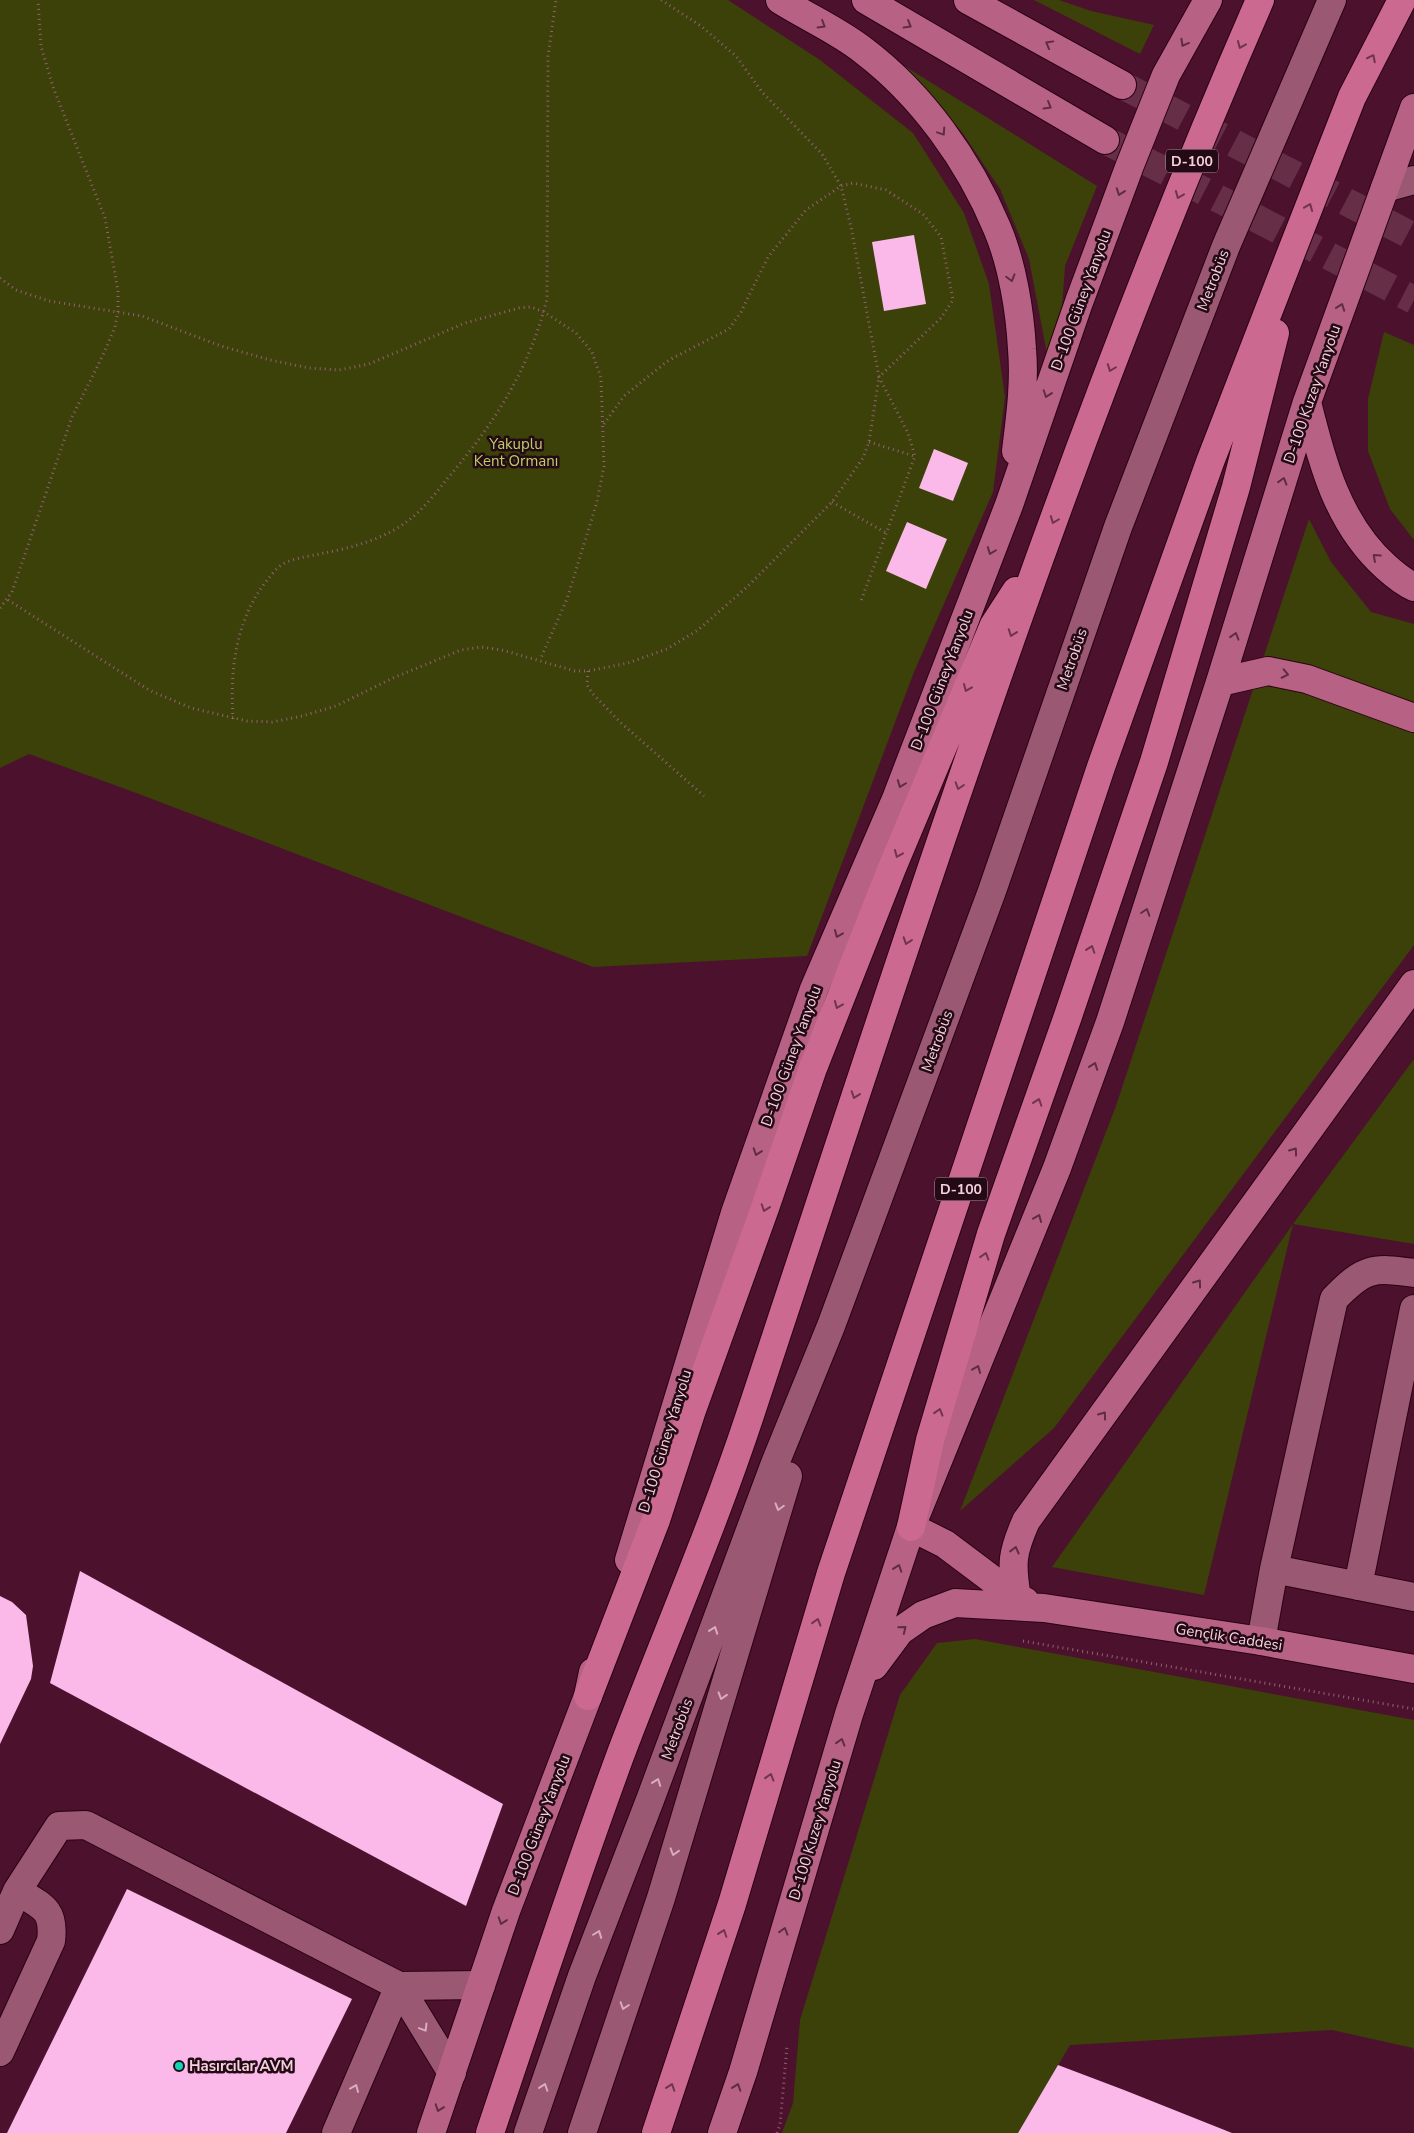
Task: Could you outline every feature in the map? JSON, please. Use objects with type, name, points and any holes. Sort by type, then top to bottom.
[{"type":"highway","name":"D-100","points":[[490,2133],[562,1919],[620,1757],[748,1422],[985,708],[1132,313],[1190,166],[1260,0]]},
{"type":"highway","name":"D-100","points":[[656,2133],[732,1904],[831,1573],[1101,767],[1210,462],[1352,97],[1402,0]]},
{"type":"highway","points":[[912,1527],[930,1440],[991,1234],[1068,1016],[1154,762],[1236,488],[1272,354],[1291,253]]},
{"type":"highway","points":[[588,1696],[656,1520],[692,1410],[813,1068],[892,868],[994,625],[1041,554]]},
{"type":"main road","points":[[780,0],[864,50],[894,77],[935,123],[972,177],[998,229],[1014,289],[1022,350],[1020,420],[1009,506]]},
{"type":"main road","points":[[866,0],[1105,140]]},
{"type":"main road","points":[[968,0],[1122,85]]},
{"type":"main road","name":"D-100 Güney Yanyolu","points":[[431,2133],[506,1911],[588,1696],[597,1652],[616,1601],[735,1213],[814,989],[896,799],[1009,506],[1079,302],[1130,165],[1166,75],[1208,0]]},
{"type":"main road","name":"D-100 Kuzey Yanyolu","points":[[722,2133],[743,2072],[849,1714],[912,1527],[1058,1168],[1110,1022],[1220,682],[1307,402],[1385,188],[1407,152],[1414,108]]},
{"type":"main road","points":[[1307,402],[1332,488],[1347,519],[1370,552],[1405,583],[1414,587]]},
{"type":"main road","points":[[1220,682],[1268,671],[1307,679],[1414,718]]},
{"type":"main road","points":[[1017,1598],[1012,1574],[1014,1548],[1026,1521],[1414,984]]},
{"type":"main road","points":[[912,1527],[945,1544],[1017,1598],[1044,1608]]},
{"type":"main road","points":[[849,1714],[877,1659],[900,1631],[923,1615],[955,1603],[1044,1608]]},
{"type":"main road","name":"Gençlik Caddesi","points":[[1044,1608],[1261,1641],[1414,1668]]},
{"type":"lane","name":"Metrobüs","points":[[528,2133],[582,1976],[650,1800],[774,1466],[831,1326],[992,891],[1118,527],[1226,246],[1332,0]]},
{"type":"lane","points":[[1385,188],[1414,180]]},
{"type":"lane","points":[[1261,1641],[1274,1569],[1334,1299],[1354,1278],[1381,1268],[1414,1273]]},
{"type":"lane","points":[[1358,1586],[1414,1308]]},
{"type":"lane","name":"Metrobüs","points":[[582,2133],[661,1898],[756,1587],[831,1326]]},
{"type":"lane","points":[[1274,1569],[1414,1597]]},
{"type":"lane","points":[[0,1930],[17,1891],[59,1826],[86,1825],[399,1986],[481,1985]]},
{"type":"lane","points":[[0,2052],[51,1941],[53,1924],[43,1906],[17,1891]]},
{"type":"lane","points":[[399,1986],[452,2073]]},
{"type":"lane","points":[[336,2133],[399,1986]]},
{"type":"path","points":[[0,608],[8,600],[21,570],[72,417],[103,355],[115,327],[118,311],[118,291],[105,218],[53,86],[41,46],[38,0]]},
{"type":"path","points":[[233,718],[231,683],[234,653],[244,621],[261,588],[276,570],[286,562],[330,552],[388,534],[407,522],[480,442],[508,398],[538,334],[547,299],[548,56],[556,0]]},
{"type":"path","points":[[661,0],[701,26],[736,56],[762,92],[822,154],[841,186],[851,227],[879,377],[908,433],[915,456],[861,601]]},
{"type":"path","points":[[8,600],[149,690],[191,708],[233,718],[272,722],[336,706],[393,678],[461,650],[481,647],[540,660],[575,671],[588,671],[636,660],[667,649],[698,630],[747,588],[832,502],[864,458],[869,442],[879,377],[942,318],[953,300],[941,237],[923,214],[886,190],[852,182],[841,186],[806,210],[768,257],[742,312],[729,328],[669,360],[624,396],[604,424]]},
{"type":"path","points":[[0,278],[16,290],[49,301],[142,316],[221,346],[270,360],[309,368],[339,370],[369,364],[465,324],[502,311],[531,307],[544,312],[576,333],[592,352],[601,378],[604,466],[597,502],[567,599],[540,660]]},
{"type":"path","points":[[869,442],[915,456]]},
{"type":"path","points":[[832,502],[886,533]]},
{"type":"path","points":[[588,671],[587,685],[592,693],[620,722],[704,796]]},
{"type":"path","points":[[1022,1641],[1414,1709]]},
{"type":"path","points":[[777,2133],[780,2125],[787,2038]]},
{"type":"green space","name":"Yakuplu Kent Ormanı","points":[[0,0],[728,0],[820,60],[913,133],[964,213],[989,284],[1005,397],[993,492],[914,672],[807,956],[593,967],[29,754],[0,768]]},
{"type":"green space","points":[[1034,0],[1059,0],[1091,11],[1154,25],[1140,54]]},
{"type":"green space","points":[[898,62],[1097,186],[1065,266],[1061,322],[1047,354],[1029,259],[1000,189],[962,132]]},
{"type":"green space","points":[[1384,332],[1414,345],[1414,540],[1390,509],[1368,451],[1368,399]]},
{"type":"green space","points":[[1309,519],[1331,562],[1371,612],[1414,624],[1414,945],[1054,1428],[960,1511],[1116,1106]]},
{"type":"green space","points":[[1414,1059],[1414,1244],[1293,1224]]},
{"type":"green space","points":[[1293,1224],[1204,1595],[1052,1567]]},
{"type":"green space","points":[[975,1639],[1414,1720],[1414,2051],[1413,2048],[1332,2030],[1070,2045],[1018,2133],[782,2133],[793,2103],[800,2020],[900,1695],[937,1643]]},
{"type":"building","points":[[914,235],[926,304],[884,311],[872,242]]},
{"type":"building","points":[[934,449],[968,463],[953,501],[919,488]]},
{"type":"building","points":[[907,522],[947,539],[926,589],[886,571]]},
{"type":"building","points":[[80,1571],[503,1804],[466,1906],[50,1683]]},
{"type":"building","points":[[0,1596],[12,1602],[26,1615],[33,1666],[31,1679],[0,1744]]},
{"type":"building","name":"Hasırcılar AVM","points":[[127,1889],[352,1999],[286,2133],[7,2133]]},
{"type":"building","points":[[1058,2065],[1124,2090],[1232,2133],[1018,2133]]},
{"type":"tunnel","points":[[1122,85],[1414,237]]},
{"type":"tunnel","points":[[1105,140],[1414,300]]},
{"type":"place","name":"Hasırcılar AVM","points":[[179,2066]]}]
